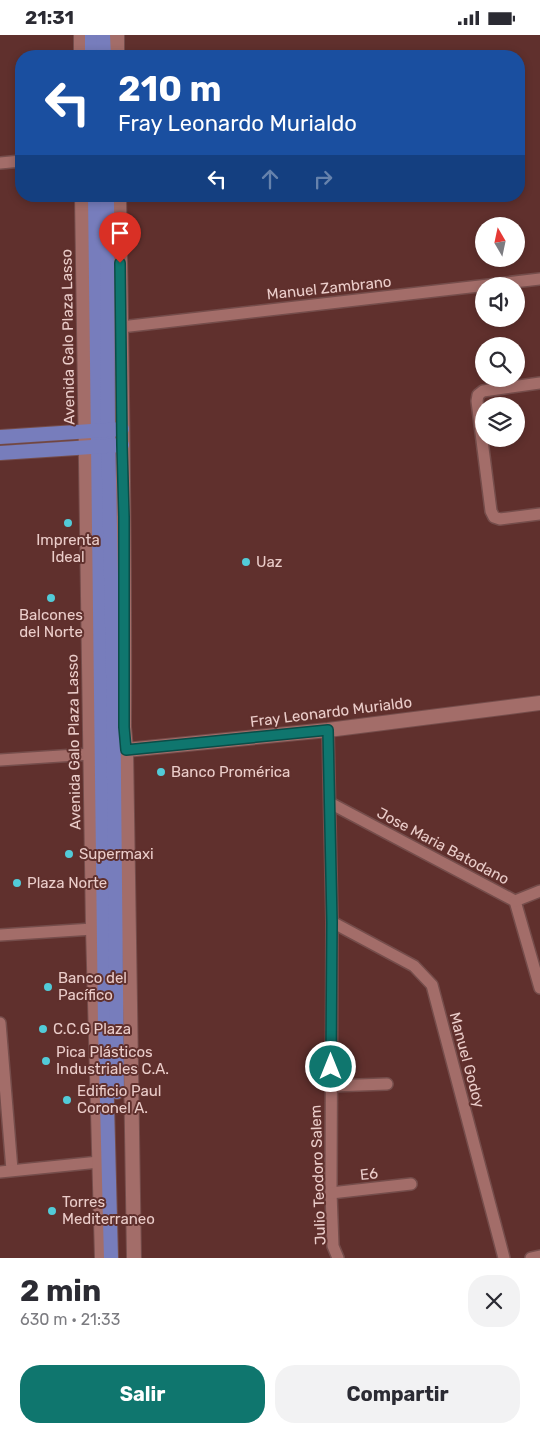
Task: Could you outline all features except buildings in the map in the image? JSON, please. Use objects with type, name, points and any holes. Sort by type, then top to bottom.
[{"type":"main road","points":[[81,35],[81,50]]},
{"type":"main road","points":[[92,35],[92,50]]},
{"type":"main road","points":[[104,35],[104,50]]},
{"type":"main road","points":[[117,35],[117,50]]},
{"type":"main road","name":"Avenida Galo Plaza Lasso","points":[[83,202],[103,430]]},
{"type":"main road","name":"Avenida Galo Plaza Lasso","points":[[95,202],[103,446],[91,754],[93,929],[102,1258]]},
{"type":"main road","name":"Avenida Galo Plaza Lasso","points":[[107,202],[103,430],[105,1026],[111,1258]]},
{"type":"main road","name":"Avenida Galo Plaza Lasso","points":[[103,430],[121,327],[119,202]]},
{"type":"main road","points":[[0,437],[103,430]]},
{"type":"main road","points":[[0,453],[103,446]]},
{"type":"main road","name":"Avenida Galo Plaza Lasso","points":[[103,446],[124,517],[124,727],[126,750],[134,1258]]},
{"type":"main road","name":"Avenida Galo Plaza Lasso","points":[[103,446],[113,674],[114,959],[120,1258]]},
{"type":"main road","name":"Fray Leonardo Murialdo","points":[[126,750],[328,730],[540,703]]},
{"type":"street","points":[[0,163],[15,162]]},
{"type":"street","name":"Manuel Zambrano","points":[[121,327],[540,279]]},
{"type":"street","points":[[540,383],[483,391],[478,395],[477,401],[491,511],[494,517],[500,519],[540,514]]},
{"type":"street","name":"Julio Teodoro Salem","points":[[328,730],[332,922],[331,1193],[333,1245],[338,1258]]},
{"type":"street","points":[[0,761],[91,754]]},
{"type":"street","name":"Jose Maria Batodano","points":[[330,803],[515,901],[540,988]]},
{"type":"street","points":[[515,901],[540,891]]},
{"type":"street","name":"Manuel Godoy","points":[[332,922],[414,966],[432,985],[504,1258]]},
{"type":"street","points":[[0,935],[93,929]]},
{"type":"street","points":[[0,1023],[12,1170]]},
{"type":"street","points":[[331,1086],[388,1084]]},
{"type":"street","points":[[0,1171],[99,1162]]},
{"type":"street","name":"E6","points":[[331,1193],[411,1184]]},
{"type":"street","points":[[531,1258],[540,1256]]},
{"type":"place","name":"Imprenta Ideal","points":[[68,523]]},
{"type":"place","name":"Uaz","points":[[246,562]]},
{"type":"place","name":"Balcones del Norte","points":[[51,598]]},
{"type":"place","name":"Banco Promérica","points":[[161,772]]},
{"type":"place","name":"Supermaxi","points":[[69,854]]},
{"type":"place","name":"Plaza Norte","points":[[17,883]]},
{"type":"place","name":"Banco del Pacífico","points":[[48,987]]},
{"type":"place","name":"C.C.G Plaza","points":[[43,1029]]},
{"type":"place","name":"Pica Plásticos Industriales C.A.","points":[[46,1061]]},
{"type":"place","name":"Edificio Paul Coronel A.","points":[[67,1100]]},
{"type":"place","name":"Torres Mediterraneo","points":[[52,1211]]},
{"type":"route","points":[[120,263],[124,517],[124,727],[126,750],[328,730],[332,922],[331,1067]]}]
